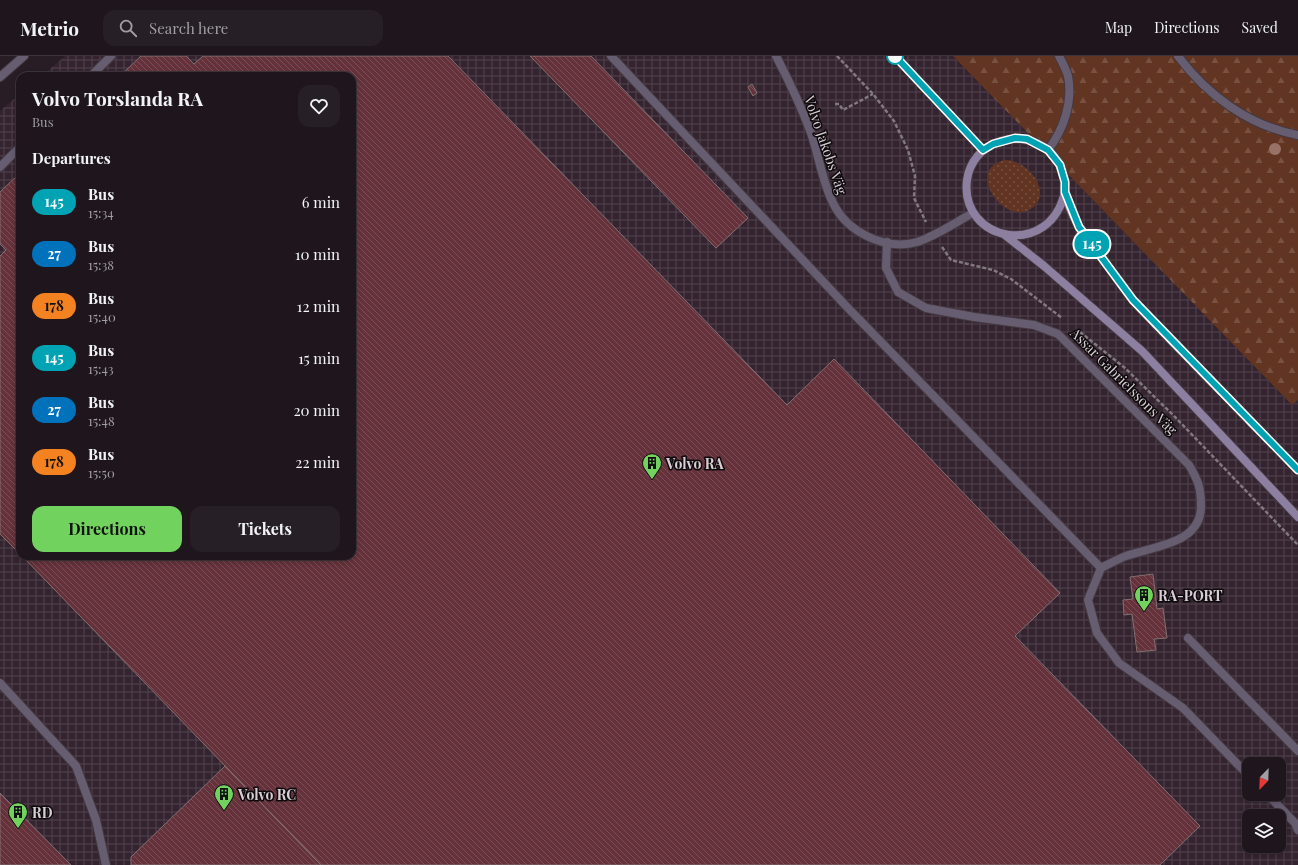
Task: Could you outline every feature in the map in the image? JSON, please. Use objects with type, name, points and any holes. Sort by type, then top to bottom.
[{"type":"street","points":[[0,77],[24,56]]},
{"type":"street","points":[[95,72],[111,56]]},
{"type":"street","points":[[611,56],[847,307],[1101,568],[1088,600],[1097,633],[1119,663],[1183,708],[1242,769]]},
{"type":"street","name":"Volvo Jakobs Väg","points":[[776,56],[793,87],[811,135],[826,188],[833,204],[843,217],[859,232],[877,241],[903,244],[918,242],[973,212]]},
{"type":"street","points":[[895,56],[983,150]]},
{"type":"street","points":[[1048,150],[1058,137],[1065,119],[1070,94],[1068,75],[1059,56]]},
{"type":"street","points":[[1178,56],[1200,82],[1230,106],[1264,125],[1298,135]]},
{"type":"street","points":[[1004,234],[1025,235],[1044,227],[1058,212],[1065,192],[1065,182],[1060,165],[1048,150],[1027,139],[1015,138],[993,144],[983,150],[973,164],[967,179],[968,196],[973,212],[990,228],[1004,234],[1044,266],[1142,351],[1298,517]]},
{"type":"street","points":[[0,167],[16,151]]},
{"type":"street","points":[[1065,192],[1079,227],[1133,300],[1298,470]]},
{"type":"street","name":"Assar Gabrielssons Väg","points":[[887,242],[886,268],[898,292],[926,308],[974,317],[1034,325],[1058,334],[1189,465],[1199,482],[1202,517],[1191,533],[1167,545],[1126,556],[1101,568]]},
{"type":"street","points":[[1188,638],[1298,751]]},
{"type":"street","points":[[0,682],[76,766],[96,820],[106,865]]},
{"type":"street","points":[[1273,801],[1295,823],[1298,830]]},
{"type":"path","points":[[837,56],[873,94],[894,122],[908,150],[915,176],[914,198],[934,234],[951,260],[993,270],[1011,279],[1066,321]]},
{"type":"path","points":[[835,104],[839,104],[843,110],[873,94]]},
{"type":"path","points":[[1078,330],[1125,368],[1176,418],[1298,545]]},
{"type":"shaded area","points":[[65,56],[953,56],[1292,405],[1298,400],[1298,865],[0,865],[0,111],[16,97],[16,560],[356,560],[356,72],[47,72]]},
{"type":"green space","points":[[953,56],[1298,56],[1298,400],[1292,405]]},
{"type":"green space","points":[[1005,160],[1023,166],[1036,180],[1040,196],[1036,204],[1029,210],[1019,212],[1009,209],[999,203],[992,194],[988,183],[988,174],[993,165]]},
{"type":"building","name":"Volvo RA","points":[[141,56],[186,56],[194,64],[203,56],[448,56],[787,405],[834,359],[1060,593],[1015,636],[1200,826],[1160,865],[321,865],[26,560],[356,560],[356,72],[124,72]]},
{"type":"building","points":[[530,56],[591,56],[748,218],[716,248]]},
{"type":"building","points":[[752,84],[757,93],[753,96],[748,87]]},
{"type":"building","points":[[16,177],[16,550],[0,534],[0,256],[6,250],[0,244],[0,192]]},
{"type":"building","name":"RA-PORT","points":[[1153,574],[1157,609],[1163,608],[1167,638],[1154,639],[1156,650],[1137,652],[1132,614],[1124,615],[1123,600],[1133,599],[1130,577]]},
{"type":"building","name":"Volvo RC","points":[[225,766],[321,865],[131,865],[131,857]]},
{"type":"building","name":"RD","points":[[0,793],[71,865],[0,865]]},
{"type":"bus line","name":"145","points":[[895,56],[983,150],[993,144],[1015,138],[1027,139],[1038,143],[1048,150],[1060,165],[1065,182],[1065,192],[1079,227],[1133,300],[1298,470]]},
{"type":"place","name":"Volvo RA","points":[[652,480]]},
{"type":"place","name":"RA-PORT","points":[[1144,612]]},
{"type":"place","name":"Volvo RC","points":[[224,811]]},
{"type":"place","name":"RD","points":[[18,829]]}]
